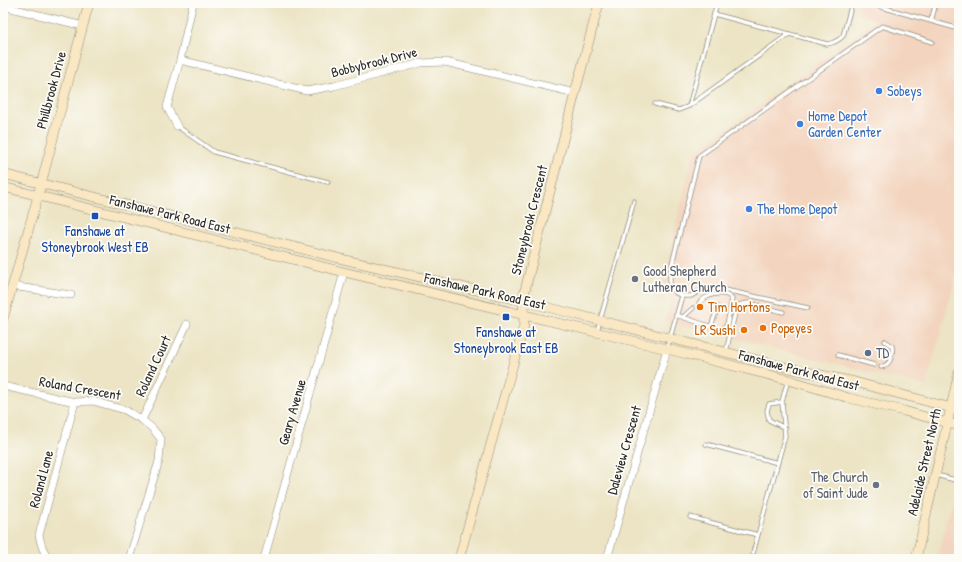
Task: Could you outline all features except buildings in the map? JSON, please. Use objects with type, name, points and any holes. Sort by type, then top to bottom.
[{"type":"main road","name":"Phillbrook Drive","points":[[38,196],[89,3]]},
{"type":"main road","name":"Stoneybrook Crescent","points":[[459,559],[524,325],[525,315],[523,301],[574,93],[598,3]]},
{"type":"main road","name":"Fanshawe Park Road East","points":[[3,174],[346,260],[523,301],[726,352],[855,382],[955,409]]},
{"type":"main road","name":"Fanshawe Park Road East","points":[[3,187],[344,272],[667,349],[959,426]]},
{"type":"main road","points":[[3,319],[38,196]]},
{"type":"main road","name":"Adelaide Street North","points":[[916,559],[947,423],[955,409],[959,372]]},
{"type":"street","points":[[178,126],[167,107],[180,60],[193,3]]},
{"type":"street","points":[[3,6],[83,26]]},
{"type":"street","name":"Bobbybrook Drive","points":[[180,60],[307,91],[334,86],[421,63],[445,62],[574,93]]},
{"type":"street","name":"Geary Avenue","points":[[264,559],[344,272]]},
{"type":"street","points":[[12,286],[71,295]]},
{"type":"street","name":"Roland Court","points":[[142,420],[187,324]]},
{"type":"street","name":"Daleview Crescent","points":[[607,559],[667,349]]},
{"type":"street","name":"Roland Crescent","points":[[3,386],[75,402],[93,401],[125,410],[152,428],[161,439],[159,461],[129,559]]},
{"type":"street","name":"Roland Lane","points":[[51,559],[41,546],[39,535],[75,402]]},
{"type":"lane","points":[[689,106],[717,3]]},
{"type":"lane","points":[[714,14],[827,44],[834,43],[843,36],[852,3]]},
{"type":"lane","points":[[874,3],[878,6],[959,29]]},
{"type":"lane","points":[[931,21],[936,3]]},
{"type":"lane","points":[[954,3],[959,4]]},
{"type":"lane","points":[[808,308],[716,288],[705,288],[691,296],[682,296],[676,293],[670,284],[670,272],[699,156],[882,26],[932,42]]},
{"type":"lane","points":[[655,104],[679,110],[689,106],[789,34]]},
{"type":"lane","points":[[178,126],[214,152],[328,182]]},
{"type":"lane","points":[[597,332],[634,201]]},
{"type":"lane","points":[[676,315],[721,330],[727,325],[732,299],[729,295],[722,294],[708,296],[698,303]]},
{"type":"lane","points":[[667,349],[682,296]]},
{"type":"lane","points":[[726,352],[738,305],[748,304],[783,312]]},
{"type":"lane","points":[[711,326],[718,307]]},
{"type":"lane","points":[[682,317],[693,308]]},
{"type":"lane","points":[[881,367],[885,366],[889,362],[892,353],[892,346],[885,341]]},
{"type":"lane","points":[[838,355],[874,365]]},
{"type":"lane","points":[[753,553],[786,436],[782,402],[789,380]]},
{"type":"lane","points":[[782,402],[769,404],[767,411],[769,420],[785,428]]},
{"type":"lane","points":[[706,444],[778,463]]},
{"type":"lane","points":[[935,475],[959,481]]},
{"type":"lane","points":[[690,517],[758,535]]},
{"type":"shaded area","points":[[860,3],[959,3],[959,265],[926,386],[665,321],[671,300],[662,284],[693,154],[876,20],[857,13]]},
{"type":"shaded area","points":[[959,474],[959,559],[937,559]]},
{"type":"place","name":"Sobeys","points":[[879,91]]},
{"type":"place","name":"Home Depot Garden Center","points":[[800,124]]},
{"type":"place","name":"The Home Depot","points":[[749,209]]},
{"type":"place","name":"Fanshawe at Stoneybrook West EB","points":[[95,216]]},
{"type":"place","name":"Good Shepherd Lutheran Church","points":[[635,279]]},
{"type":"place","name":"Tim Hortons","points":[[700,307]]},
{"type":"place","name":"Fanshawe at Stoneybrook East EB","points":[[506,317]]},
{"type":"place","name":"Popeyes","points":[[763,328]]},
{"type":"place","name":"LR Sushi","points":[[744,330]]},
{"type":"place","name":"TD","points":[[868,353]]},
{"type":"place","name":"The Church of Saint Jude","points":[[876,485]]}]
